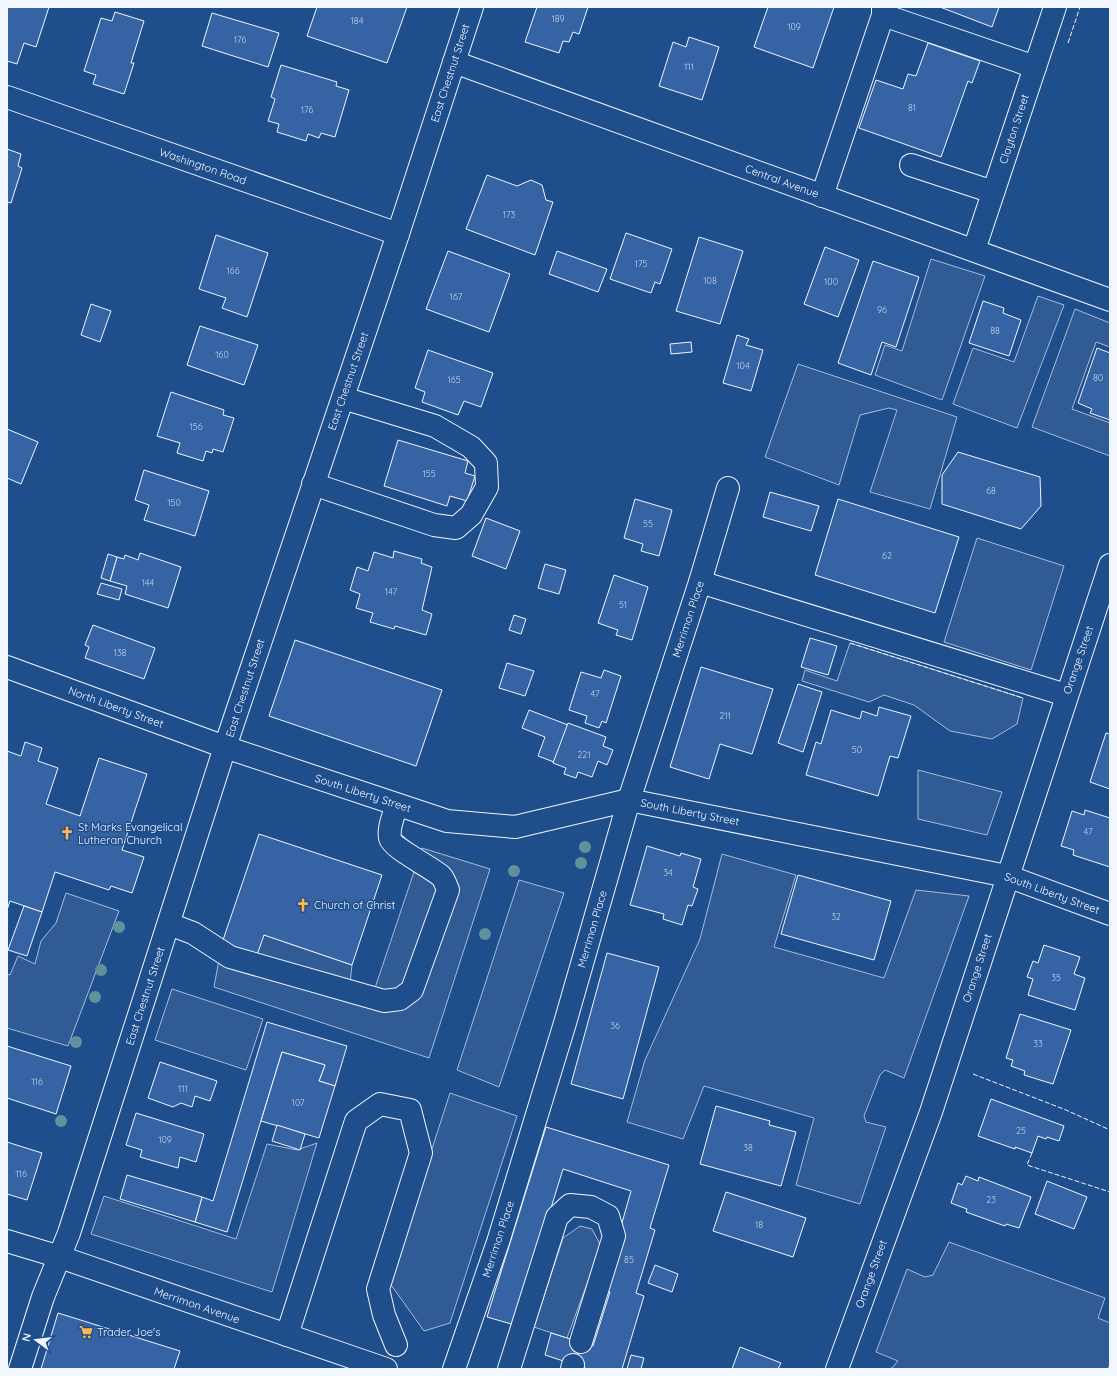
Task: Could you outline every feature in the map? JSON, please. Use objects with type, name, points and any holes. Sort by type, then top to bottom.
[{"type":"street","name":"East Chestnut Street","points":[[20,1369],[43,1297],[70,1233],[225,747],[398,234],[472,7]]},
{"type":"street","name":"Clayton Street","points":[[974,250],[1055,7]]},
{"type":"street","points":[[822,196],[883,11],[1035,67]]},
{"type":"street","name":"Central Avenue","points":[[454,62],[1110,300]]},
{"type":"street","name":"Washington Road","points":[[7,97],[398,234]]},
{"type":"street","points":[[911,165],[993,192]]},
{"type":"street","points":[[313,484],[434,525],[456,528],[471,515],[487,487],[486,463],[471,447],[436,426],[343,398]]},
{"type":"street","name":"Merrimon Place","points":[[454,1369],[503,1227],[565,1023],[629,800],[700,582],[728,488]]},
{"type":"street","name":"Orange Street","points":[[837,1369],[931,1112],[1066,695],[1110,565]]},
{"type":"street","points":[[700,582],[1066,695]]},
{"type":"street","name":"North Liberty Street","points":[[7,667],[225,747]]},
{"type":"street","name":"South Liberty Street","points":[[225,747],[447,821],[515,827],[629,800],[1007,876],[1110,914]]},
{"type":"street","points":[[169,924],[193,934],[230,957],[384,1001],[400,999],[412,990],[448,890],[442,877],[410,854],[395,846],[390,839],[390,826],[397,805]]},
{"type":"street","points":[[287,1335],[356,1121],[380,1104],[410,1110],[421,1152],[378,1289],[384,1315],[396,1345]]},
{"type":"street","points":[[509,1369],[557,1217],[570,1205],[591,1206],[608,1216],[614,1236],[581,1342]]},
{"type":"street","name":"Merrimon Avenue","points":[[7,1241],[60,1257],[386,1369]]},
{"type":"shaded area","points":[[931,259],[985,276],[942,400],[875,375],[885,345],[902,351]]},
{"type":"shaded area","points":[[1038,296],[1064,305],[1017,428],[953,404],[973,348],[1014,362]]},
{"type":"shaded area","points":[[1075,309],[1110,323],[1110,347],[1096,342],[1072,409],[1110,423],[1110,456],[1032,427]]},
{"type":"shaded area","points":[[798,364],[957,417],[930,509],[870,492],[897,410],[889,408],[860,415],[839,485],[765,457]]},
{"type":"shaded area","points":[[977,538],[1064,566],[1031,670],[944,642]]},
{"type":"shaded area","points":[[850,643],[1023,698],[1017,724],[992,739],[950,731],[914,705],[884,695],[869,702],[802,681],[805,670],[837,681]]},
{"type":"shaded area","points":[[918,770],[1002,792],[987,835],[918,819]]},
{"type":"shaded area","points":[[422,848],[490,869],[429,1058],[214,987],[222,943],[264,935],[352,965],[350,984],[374,991]]},
{"type":"shaded area","points":[[722,854],[796,875],[774,947],[884,978],[916,890],[969,896],[904,1078],[885,1070],[880,1075],[864,1116],[866,1122],[886,1127],[860,1204],[796,1185],[814,1118],[704,1086],[683,1139],[627,1122],[645,1060],[700,939]]},
{"type":"shaded area","points":[[519,880],[564,893],[499,1087],[457,1070]]},
{"type":"shaded area","points":[[66,893],[119,911],[68,1046],[7,1028],[7,974],[10,975],[18,956],[35,964],[41,941],[56,923]]},
{"type":"shaded area","points":[[172,989],[263,1019],[246,1070],[155,1040]]},
{"type":"shaded area","points":[[450,1093],[517,1116],[450,1323],[424,1331],[389,1282]]},
{"type":"shaded area","points":[[317,1143],[272,1292],[91,1234],[104,1196],[236,1239],[267,1144],[297,1150]]},
{"type":"shaded area","points":[[580,1226],[592,1229],[601,1246],[567,1338],[534,1327],[563,1238]]},
{"type":"shaded area","points":[[949,1242],[1105,1298],[1098,1318],[1110,1323],[1110,1364],[1108,1369],[887,1369],[892,1368],[898,1361],[876,1352],[907,1269],[925,1277],[933,1275]]},
{"type":"building","points":[[7,7],[49,7],[36,47],[24,43],[17,64],[7,61]]},
{"type":"building","points":[[317,7],[407,7],[387,63],[307,36]]},
{"type":"building","points":[[537,7],[588,7],[579,34],[573,32],[569,42],[563,41],[559,53],[525,42]]},
{"type":"building","points":[[768,7],[834,7],[813,68],[754,47]]},
{"type":"building","points":[[940,7],[999,7],[992,27]]},
{"type":"building","points":[[115,12],[144,21],[131,63],[134,63],[124,94],[93,84],[96,75],[84,71],[101,18],[112,21]]},
{"type":"building","points":[[212,13],[279,33],[268,67],[202,46]]},
{"type":"building","points":[[689,37],[719,47],[702,100],[659,86],[673,42],[686,47]]},
{"type":"building","points":[[928,43],[980,61],[972,83],[968,81],[941,157],[859,128],[876,80],[903,89],[908,74],[916,76]]},
{"type":"building","points":[[281,65],[337,82],[336,86],[349,90],[335,137],[321,133],[319,138],[308,134],[306,141],[277,132],[279,124],[268,121],[275,99],[271,97]]},
{"type":"building","points":[[7,149],[21,154],[18,166],[22,168],[11,203],[7,202]]},
{"type":"building","points":[[487,175],[517,186],[531,180],[542,185],[546,200],[553,202],[535,255],[466,229]]},
{"type":"building","points":[[626,233],[672,249],[660,284],[655,282],[651,293],[610,279]]},
{"type":"building","points":[[216,235],[268,253],[247,317],[222,308],[226,298],[199,289]]},
{"type":"building","points":[[699,237],[743,251],[720,324],[676,311]]},
{"type":"building","points":[[825,247],[859,260],[838,317],[804,304]]},
{"type":"building","points":[[448,251],[510,274],[489,332],[426,309]]},
{"type":"building","points":[[557,251],[607,269],[598,292],[549,274]]},
{"type":"building","points":[[873,261],[919,277],[896,347],[882,342],[871,375],[838,363]]},
{"type":"building","points":[[983,301],[1004,308],[1003,313],[1021,320],[1009,356],[969,343]]},
{"type":"building","points":[[91,304],[111,311],[100,342],[81,335]]},
{"type":"building","points":[[200,326],[258,345],[244,385],[187,365]]},
{"type":"building","points":[[737,335],[749,339],[746,345],[763,350],[751,391],[723,383]]},
{"type":"building","points":[[691,342],[692,352],[671,354],[670,344]]},
{"type":"building","points":[[1097,348],[1110,353],[1110,420],[1090,413],[1092,409],[1078,403]]},
{"type":"building","points":[[428,350],[493,373],[481,407],[464,401],[458,415],[422,402],[425,392],[415,388]]},
{"type":"building","points":[[171,392],[224,410],[223,415],[234,418],[223,452],[213,449],[212,453],[206,451],[203,461],[177,453],[180,443],[157,436]]},
{"type":"building","points":[[7,429],[38,442],[21,484],[7,478]]},
{"type":"building","points":[[398,440],[468,461],[465,473],[475,476],[467,501],[450,496],[447,506],[384,486]]},
{"type":"building","points":[[958,452],[1040,477],[1041,506],[1021,529],[942,504],[942,475]]},
{"type":"building","points":[[144,470],[209,491],[195,536],[144,520],[149,505],[135,500]]},
{"type":"building","points":[[770,492],[819,506],[811,531],[763,517]]},
{"type":"building","points":[[635,499],[672,510],[659,556],[641,551],[643,544],[624,538]]},
{"type":"building","points":[[838,499],[959,537],[935,613],[815,575]]},
{"type":"building","points":[[486,518],[520,531],[506,569],[472,556]]},
{"type":"building","points":[[394,551],[422,559],[421,563],[432,567],[422,610],[432,614],[426,635],[395,626],[394,629],[370,622],[373,613],[356,608],[360,594],[350,590],[357,567],[368,571],[374,552],[393,558]]},
{"type":"building","points":[[140,553],[181,567],[168,608],[125,594],[127,586],[110,581],[117,557],[124,559],[125,555],[138,560]]},
{"type":"building","points":[[108,554],[117,557],[110,581],[101,578]]},
{"type":"building","points":[[545,564],[566,570],[559,594],[538,588]]},
{"type":"building","points":[[614,575],[648,587],[632,640],[616,635],[618,630],[598,623]]},
{"type":"building","points":[[101,583],[122,589],[119,600],[97,594]]},
{"type":"building","points":[[514,615],[526,619],[521,634],[509,630]]},
{"type":"building","points":[[93,625],[155,648],[144,679],[85,658],[89,647],[85,645]]},
{"type":"building","points":[[810,638],[837,646],[828,675],[801,667]]},
{"type":"building","points":[[295,640],[442,690],[416,766],[269,716]]},
{"type":"building","points":[[507,663],[534,671],[525,696],[499,688]]},
{"type":"building","points":[[701,667],[773,689],[752,754],[720,744],[709,779],[670,767]]},
{"type":"building","points":[[604,670],[621,676],[606,723],[602,721],[599,728],[585,723],[587,716],[569,710],[581,672],[601,678]]},
{"type":"building","points":[[798,684],[822,692],[803,752],[778,743]]},
{"type":"building","points":[[879,707],[911,716],[898,758],[890,756],[878,796],[806,775],[816,742],[821,744],[831,710],[860,719],[862,711],[877,716]]},
{"type":"building","points":[[529,710],[568,725],[554,762],[538,756],[545,737],[522,728]]},
{"type":"building","points":[[568,723],[606,737],[603,746],[613,750],[607,765],[598,761],[592,777],[578,772],[576,778],[564,774],[566,768],[553,763]]},
{"type":"building","points":[[1106,733],[1110,734],[1110,789],[1090,782]]},
{"type":"building","name":"St Marks Evangelical Lutheran Church","points":[[25,742],[42,748],[38,761],[58,768],[46,804],[80,816],[99,758],[147,774],[122,850],[144,857],[132,893],[111,886],[109,890],[55,872],[42,912],[10,901],[7,910],[7,751],[21,756]]},
{"type":"building","points":[[1085,810],[1110,818],[1110,867],[1073,855],[1074,850],[1061,846],[1072,811],[1084,815]]},
{"type":"building","name":"Church of Christ","points":[[259,834],[382,875],[352,965],[264,935],[257,955],[222,943]]},
{"type":"building","points":[[647,846],[680,856],[681,853],[701,859],[693,887],[698,889],[692,906],[688,905],[682,925],[663,919],[664,914],[630,905]]},
{"type":"building","points":[[798,875],[891,901],[874,960],[781,934]]},
{"type":"building","points":[[24,906],[42,912],[27,956],[8,950]]},
{"type":"building","points":[[1044,945],[1080,957],[1074,974],[1085,978],[1075,1010],[1028,995],[1033,979],[1027,977],[1033,961],[1038,963]]},
{"type":"building","points":[[607,953],[659,967],[623,1099],[571,1084]]},
{"type":"building","points":[[1020,1014],[1071,1030],[1053,1084],[1024,1075],[1025,1071],[1011,1066],[1013,1060],[1006,1058]]},
{"type":"building","points":[[267,1022],[347,1046],[335,1086],[319,1081],[325,1065],[282,1052],[227,1232],[195,1222],[202,1197],[213,1201]]},
{"type":"building","points":[[7,1046],[71,1066],[56,1114],[7,1098]]},
{"type":"building","points":[[282,1052],[325,1065],[319,1081],[335,1086],[319,1138],[261,1121]]},
{"type":"building","points":[[160,1062],[217,1081],[210,1101],[195,1096],[192,1107],[181,1103],[173,1107],[148,1098]]},
{"type":"building","points":[[991,1099],[1064,1126],[1059,1141],[1038,1136],[1032,1153],[1015,1147],[1015,1149],[978,1136]]},
{"type":"building","points":[[716,1106],[770,1121],[769,1125],[796,1132],[781,1186],[700,1164]]},
{"type":"building","points":[[136,1113],[204,1134],[196,1162],[180,1157],[178,1168],[140,1157],[142,1150],[126,1145]]},
{"type":"building","points":[[277,1125],[305,1134],[300,1150],[272,1141]]},
{"type":"building","points":[[546,1127],[669,1165],[650,1228],[655,1230],[636,1293],[644,1296],[622,1369],[588,1369],[545,1355],[551,1333],[593,1346],[610,1292],[603,1290],[631,1191],[563,1169],[515,1325],[487,1317]]},
{"type":"building","points":[[7,1142],[42,1153],[27,1200],[7,1194]]},
{"type":"building","points":[[127,1175],[202,1197],[195,1222],[120,1199]]},
{"type":"building","points":[[966,1176],[978,1181],[979,1177],[1031,1197],[1019,1228],[1006,1224],[1005,1226],[966,1212],[967,1209],[951,1203],[958,1183],[962,1185]]},
{"type":"building","points":[[1047,1181],[1087,1197],[1074,1229],[1035,1214]]},
{"type":"building","points":[[726,1192],[806,1218],[793,1257],[713,1231]]},
{"type":"building","points":[[655,1265],[678,1274],[672,1292],[648,1283]]},
{"type":"building","name":"Trader Joe's","points":[[58,1313],[180,1351],[174,1369],[41,1369]]},
{"type":"building","points":[[740,1347],[781,1363],[778,1369],[732,1369]]},
{"type":"building","points":[[631,1355],[644,1358],[641,1369],[627,1369]]},
{"type":"fence","points":[[1068,43],[1080,7]]},
{"type":"fence","points":[[850,643],[1023,698]]},
{"type":"fence","points":[[973,1074],[1066,1110],[1110,1130]]},
{"type":"fence","points":[[1032,1153],[1027,1165],[1110,1192]]},
{"type":"place","name":"St Marks Evangelical Lutheran Church","points":[[67,833]]},
{"type":"place","name":"Church of Christ","points":[[303,905]]},
{"type":"place","name":"Trader Joe's","points":[[86,1332]]}]
